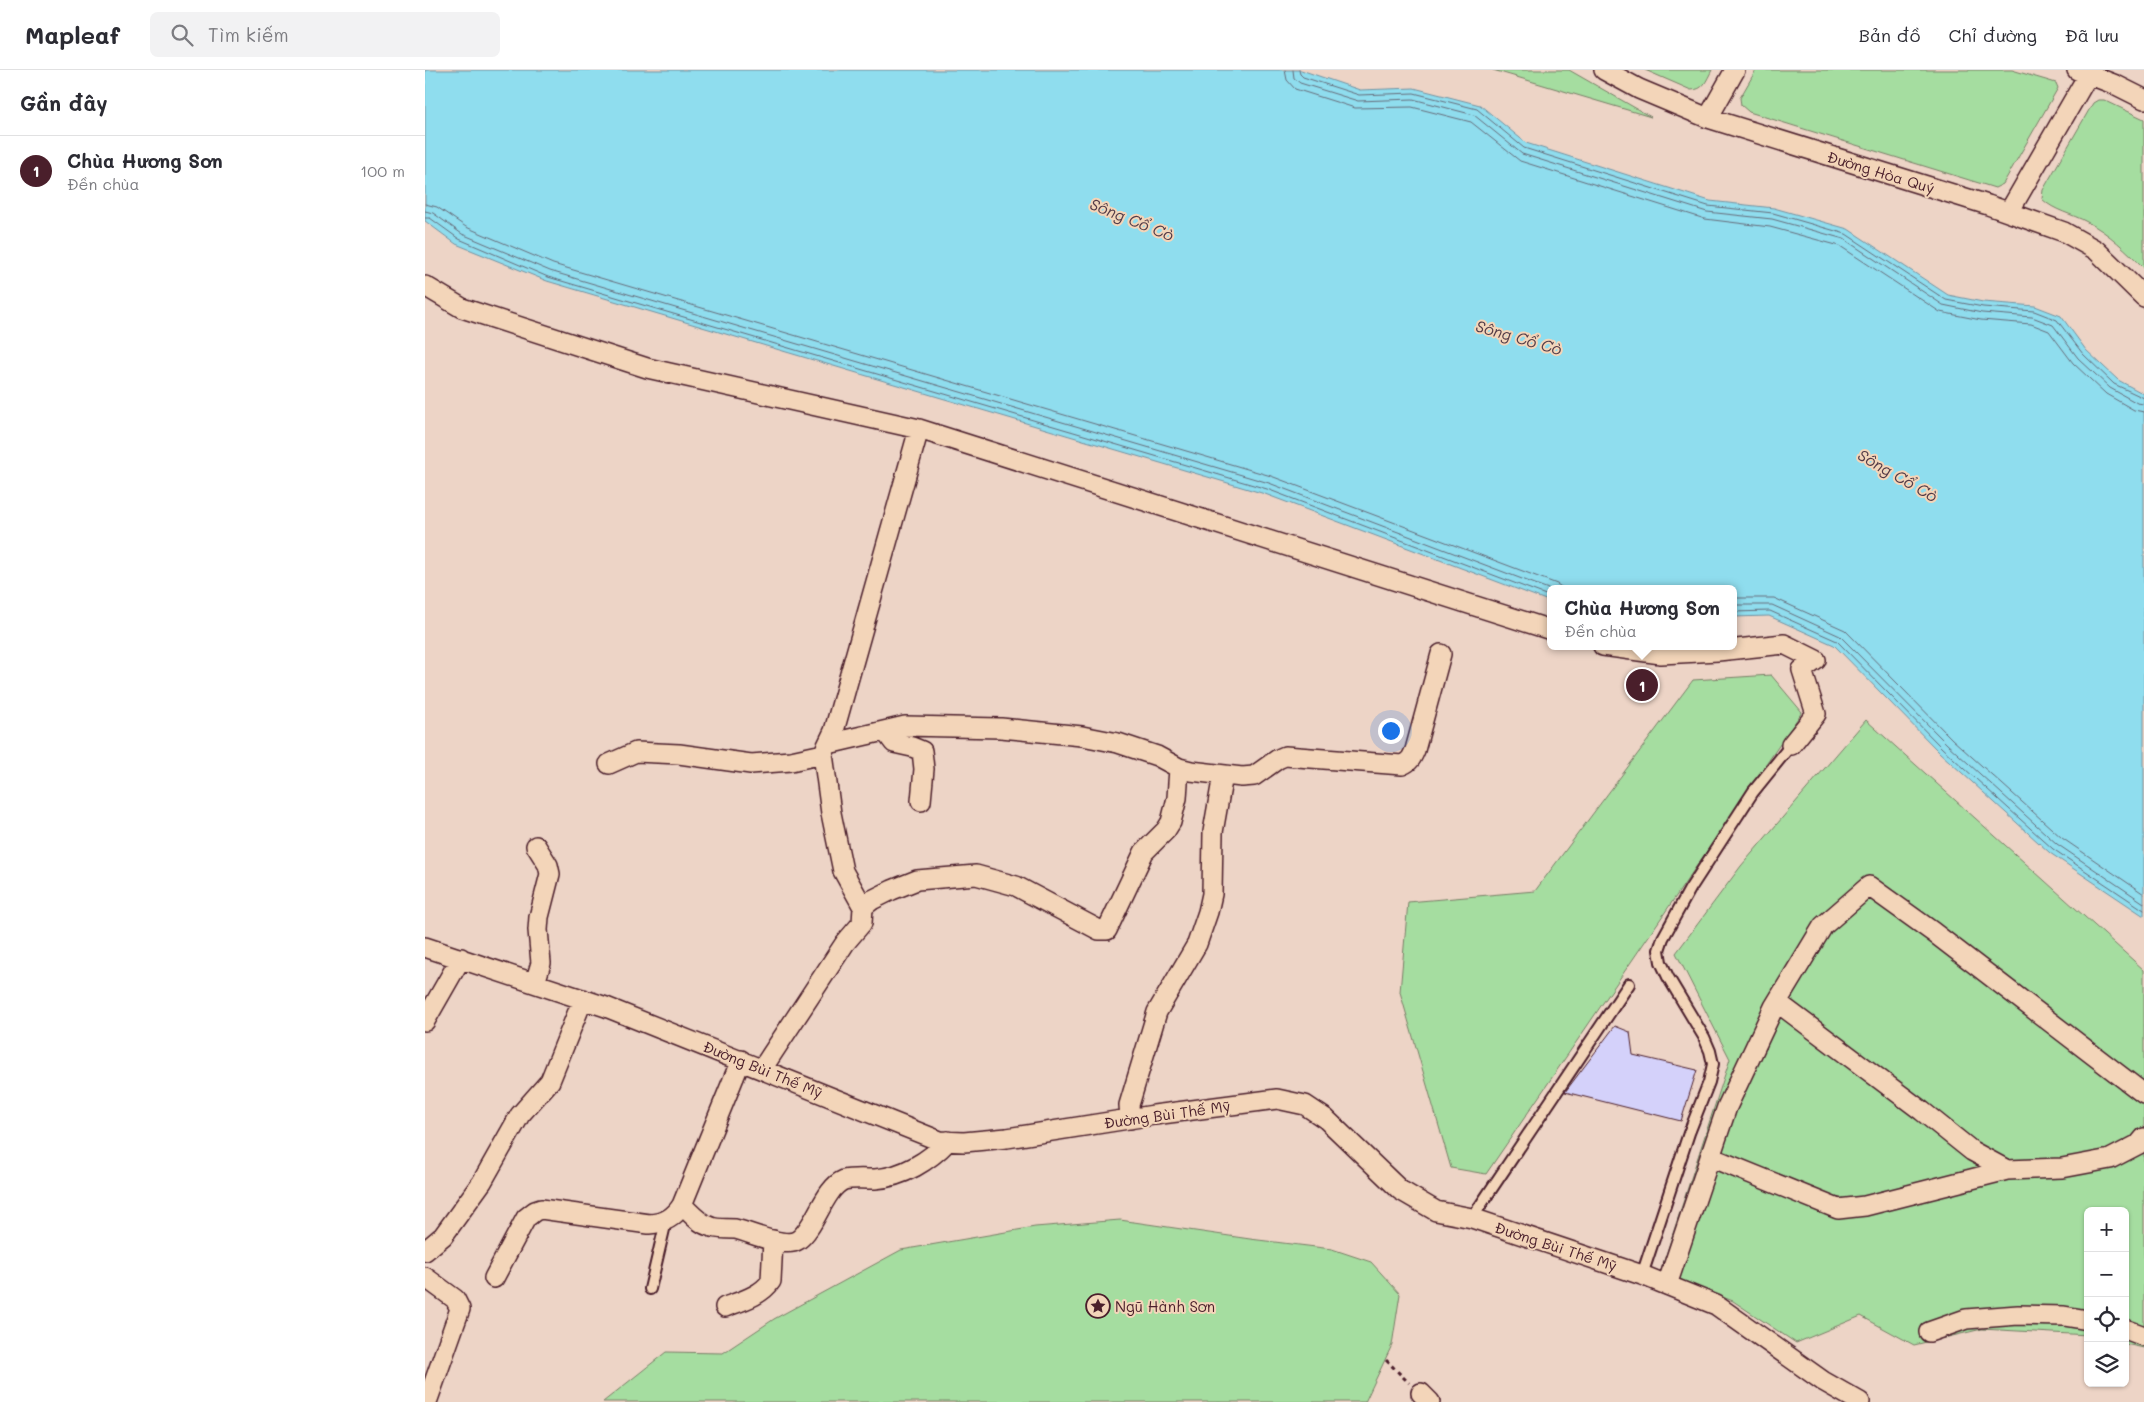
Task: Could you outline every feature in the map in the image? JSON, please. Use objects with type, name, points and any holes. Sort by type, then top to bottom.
[{"type":"street","name":"Đường Hòa Quý","points":[[1604,70],[1639,89],[1708,118],[2009,212],[2064,232],[2089,245],[2104,256],[2144,297]]},
{"type":"street","points":[[1708,118],[1735,70]]},
{"type":"street","points":[[2009,212],[2085,71],[2144,99]]},
{"type":"street","points":[[425,286],[462,308],[647,368],[919,429],[1547,629]]},
{"type":"street","points":[[762,1068],[845,943],[862,923],[863,907],[843,871],[831,813],[825,749],[834,731],[919,429]]},
{"type":"street","points":[[1737,649],[1784,644],[1816,660],[1802,670],[1816,714],[1791,745]]},
{"type":"street","points":[[1632,650],[1661,654],[1727,650]]},
{"type":"street","points":[[609,764],[636,752],[679,754],[751,764],[791,761],[905,726],[1001,728],[1082,736],[1138,749],[1157,756],[1179,768],[1223,774],[1254,776],[1285,756],[1402,764],[1407,763],[1412,757],[1421,732],[1441,654]]},
{"type":"street","points":[[885,731],[895,743],[912,746],[922,751],[924,769],[921,800]]},
{"type":"street","points":[[863,907],[885,893],[917,880],[976,875],[1016,886],[1099,930],[1107,930],[1143,852],[1161,835],[1171,822],[1177,798],[1179,768]]},
{"type":"street","points":[[1130,1119],[1129,1105],[1157,1012],[1197,944],[1208,912],[1212,894],[1213,832],[1223,774]]},
{"type":"street","points":[[535,983],[541,963],[537,930],[550,874],[548,865],[536,846]]},
{"type":"street","points":[[1667,1285],[1727,1107],[1777,1002],[1823,926],[1869,886],[1941,938],[2144,1094]]},
{"type":"street","name":"Đường Bùi Thế Mỹ","points":[[425,947],[583,999],[762,1068],[940,1141],[964,1142],[1007,1138],[1277,1099],[1305,1105],[1326,1119],[1400,1190],[1436,1211],[1472,1218],[1642,1275],[1716,1305],[1823,1381],[1860,1402]]},
{"type":"street","points":[[425,1021],[461,958]]},
{"type":"street","points":[[425,1251],[443,1236],[477,1190],[520,1115],[549,1081],[583,999]]},
{"type":"street","points":[[1777,1002],[1972,1151],[2007,1170]]},
{"type":"street","points":[[494,1278],[526,1218],[535,1210],[541,1209],[649,1224],[666,1221],[677,1212],[682,1205],[741,1060]]},
{"type":"street","points":[[1710,1157],[1838,1209],[1865,1206],[2007,1170],[2062,1168],[2110,1159],[2139,1144],[2144,1138]]},
{"type":"street","points":[[682,1205],[707,1226],[737,1229],[773,1240],[788,1243],[794,1242],[800,1239],[833,1189],[846,1179],[882,1178],[900,1173],[917,1166],[935,1154],[948,1141]]},
{"type":"street","points":[[725,1307],[759,1293],[771,1282],[773,1240]]},
{"type":"street","points":[[425,1277],[455,1299],[460,1309],[427,1402]]},
{"type":"street","points":[[1929,1332],[1967,1319],[2010,1316],[2065,1316],[2084,1319]]},
{"type":"street","points":[[2129,1330],[2144,1336]]},
{"type":"lane","points":[[1642,1275],[1689,1133],[1709,1082],[1713,1064],[1711,1051],[1668,976],[1661,962],[1659,950],[1663,938],[1691,889],[1753,792],[1791,745]]},
{"type":"lane","points":[[1472,1218],[1629,984]]},
{"type":"lane","points":[[650,1289],[666,1221]]},
{"type":"path","points":[[1386,1360],[1404,1379]]},
{"type":"green space","points":[[1493,70],[1569,70],[1651,117]]},
{"type":"green space","points":[[1645,70],[1712,70],[1702,87],[1691,90]]},
{"type":"green space","points":[[1756,70],[2012,70],[2056,83],[2058,88],[2003,184],[1995,188],[1749,112],[1741,105],[1740,98]]},
{"type":"green space","points":[[2098,100],[2104,100],[2144,119],[2144,268],[2103,231],[2082,219],[2052,207],[2042,199],[2043,190],[2093,103]]},
{"type":"green space","points":[[1771,675],[1802,712],[1486,1174],[1451,1168],[1400,992],[1408,902],[1535,891],[1693,680]]},
{"type":"green space","points":[[1866,720],[2144,970],[2144,1348],[2129,1345],[2129,1207],[2084,1207],[2084,1335],[1982,1329],[1914,1345],[1861,1316],[1796,1343],[1733,1301],[1660,1273],[1730,1059],[1676,953],[1741,866]]},
{"type":"green space","name":"Ngũ Hành Sơn","points":[[1120,1220],[1332,1249],[1371,1262],[1400,1294],[1392,1345],[1365,1402],[603,1402],[666,1352],[723,1353],[774,1319],[901,1250],[1035,1227]]},
{"type":"water","name":"Sông Cổ Cò","points":[[425,70],[1301,70],[1360,90],[1414,88],[1480,105],[1526,143],[1710,201],[1774,208],[1848,229],[1948,295],[1983,302],[2035,306],[2061,316],[2086,350],[2118,380],[2144,394],[2144,916],[2050,853],[1939,752],[1834,645],[1769,616],[1737,617],[1737,585],[1547,585],[1547,600],[1265,494],[547,281],[456,244],[425,221]]},
{"type":"building","points":[[1615,1026],[1630,1032],[1633,1055],[1697,1070],[1681,1121],[1565,1092]]},
{"type":"place","name":"Chùa Hương Sơn","points":[[1642,685]]},
{"type":"place","name":"Ngũ Hành Sơn","points":[[1098,1306]]}]
